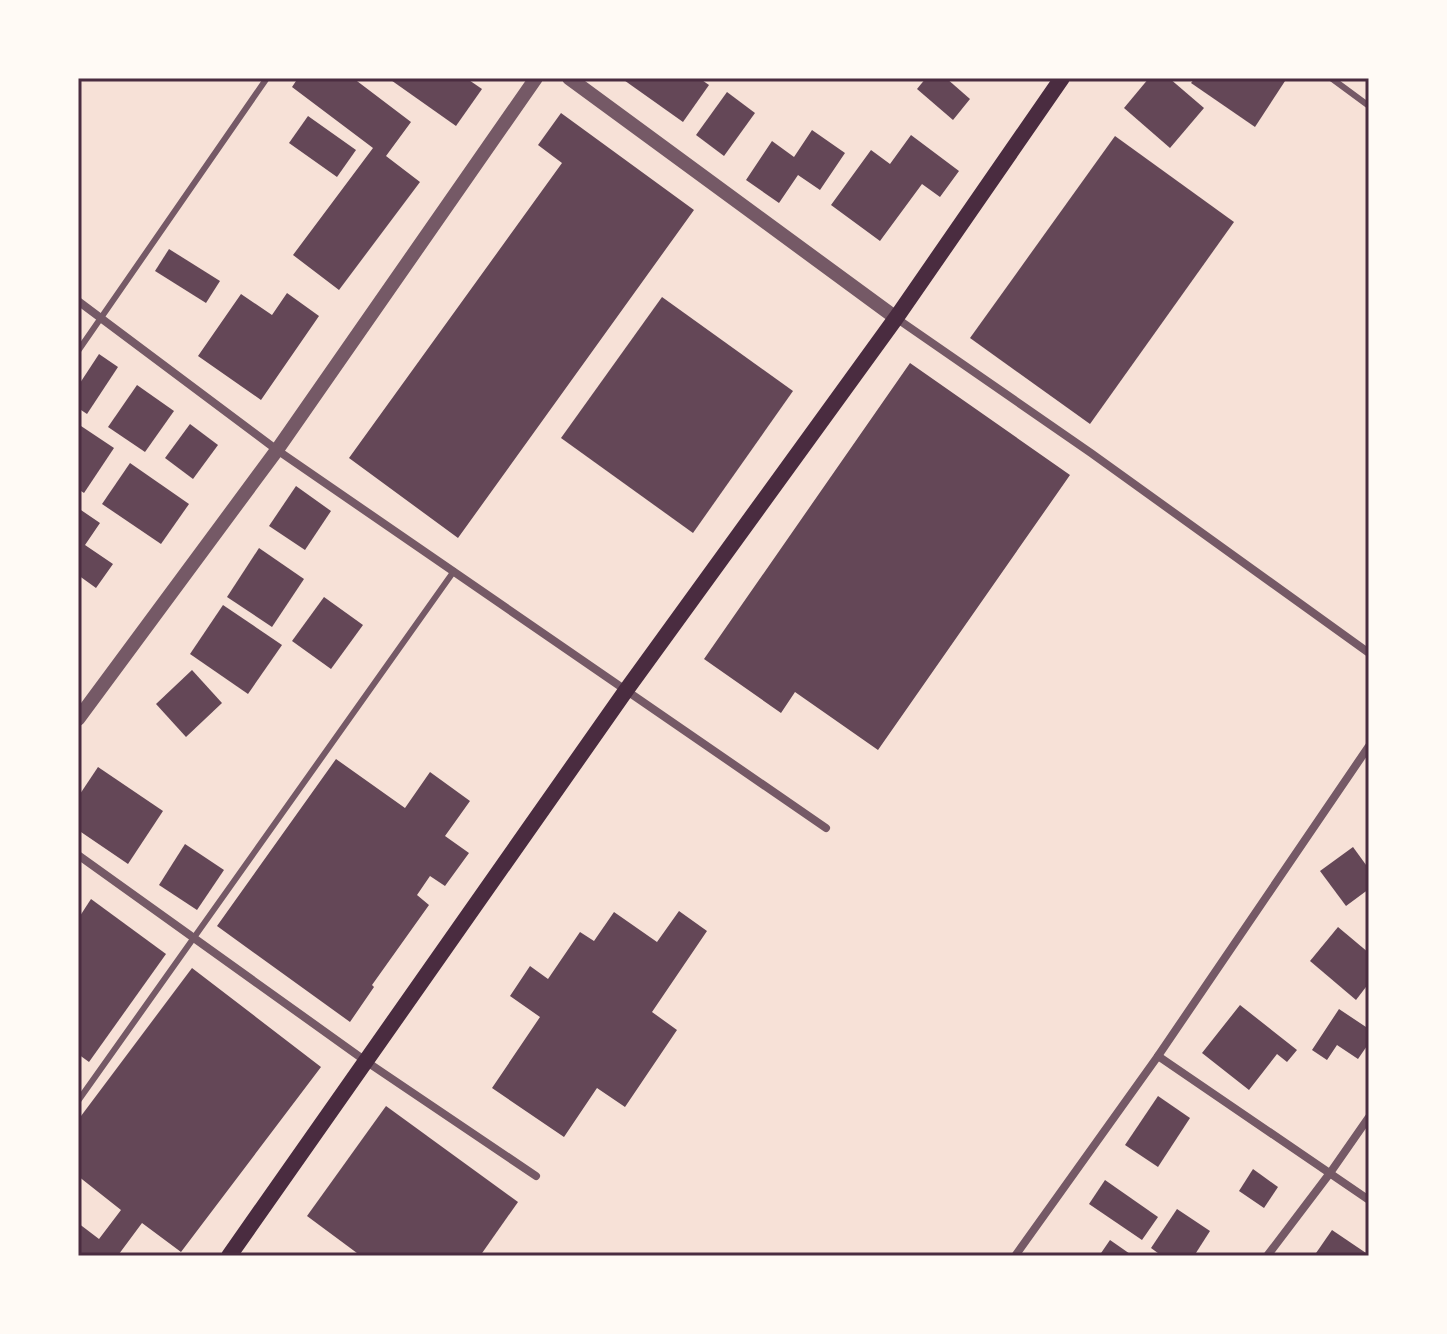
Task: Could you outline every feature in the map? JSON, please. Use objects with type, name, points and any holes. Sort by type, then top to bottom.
[{"type":"main road","points":[[229,1256],[627,689],[896,318],[1062,78]]},
{"type":"street","points":[[78,719],[277,450],[536,78]]},
{"type":"street","points":[[569,78],[896,318],[1091,453],[1369,653]]},
{"type":"street","points":[[78,301],[277,450],[826,828]]},
{"type":"street","points":[[1015,1256],[1158,1056],[1369,746]]},
{"type":"street","points":[[78,855],[367,1062],[536,1176]]},
{"type":"street","points":[[1158,1056],[1369,1200]]},
{"type":"street","points":[[1267,1256],[1369,1117]]},
{"type":"lane","points":[[78,351],[267,78]]},
{"type":"lane","points":[[1331,78],[1369,106]]},
{"type":"lane","points":[[78,1101],[454,571]]},
{"type":"building","points":[[298,78],[353,78],[411,122],[386,156],[420,182],[339,290],[293,255],[373,148],[292,87]]},
{"type":"building","points":[[388,78],[466,78],[482,89],[456,126]]},
{"type":"building","points":[[621,78],[699,78],[709,85],[683,122]]},
{"type":"building","points":[[926,78],[946,78],[970,99],[953,120],[917,89]]},
{"type":"building","points":[[1149,78],[1169,78],[1204,108],[1170,148],[1124,108]]},
{"type":"building","points":[[1195,78],[1287,78],[1255,127],[1191,83]]},
{"type":"building","points":[[727,92],[755,113],[724,156],[696,135]]},
{"type":"building","points":[[561,113],[694,210],[458,538],[349,458],[562,163],[538,145]]},
{"type":"building","points":[[308,116],[356,150],[337,177],[289,143]]},
{"type":"building","points":[[812,130],[845,153],[820,190],[798,175],[779,203],[746,180],[772,141],[794,157]]},
{"type":"building","points":[[911,135],[959,171],[940,197],[922,184],[880,241],[831,205],[871,150],[890,164]]},
{"type":"building","points":[[1115,136],[1234,222],[1090,424],[970,338]]},
{"type":"building","points":[[169,249],[220,281],[206,303],[155,271]]},
{"type":"building","points":[[287,293],[319,316],[261,400],[198,356],[241,294],[272,315]]},
{"type":"building","points":[[662,297],[793,391],[693,533],[561,438]]},
{"type":"building","points":[[99,354],[118,367],[87,414],[78,408],[78,386]]},
{"type":"building","points":[[910,363],[1070,475],[878,750],[795,692],[781,713],[704,659]]},
{"type":"building","points":[[137,385],[174,411],[145,452],[108,427]]},
{"type":"building","points":[[78,424],[114,448],[84,493],[78,489]]},
{"type":"building","points":[[190,424],[218,445],[193,479],[165,458]]},
{"type":"building","points":[[130,463],[189,504],[161,544],[102,504]]},
{"type":"building","points":[[296,486],[331,511],[305,550],[269,526]]},
{"type":"building","points":[[78,508],[100,523],[85,545],[113,564],[96,588],[78,575]]},
{"type":"building","points":[[259,548],[304,579],[272,627],[227,597]]},
{"type":"building","points":[[324,597],[363,625],[331,669],[292,641]]},
{"type":"building","points":[[223,605],[282,645],[248,694],[190,654]]},
{"type":"building","points":[[192,670],[222,703],[186,737],[156,704]]},
{"type":"building","points":[[336,759],[405,808],[430,772],[470,801],[445,836],[469,853],[445,886],[430,876],[417,895],[429,905],[372,985],[374,987],[350,1022],[217,926]]},
{"type":"building","points":[[98,767],[163,811],[128,864],[78,830],[78,797]]},
{"type":"building","points":[[185,844],[224,870],[197,910],[159,885]]},
{"type":"building","points":[[1353,847],[1369,869],[1369,889],[1346,906],[1320,871]]},
{"type":"building","points":[[91,899],[166,954],[89,1062],[78,1054],[78,919]]},
{"type":"building","points":[[679,911],[707,931],[652,1012],[677,1030],[625,1107],[597,1088],[564,1137],[492,1088],[540,1017],[510,996],[530,966],[548,979],[580,932],[594,941],[614,912],[657,942]]},
{"type":"building","points":[[1338,927],[1369,953],[1369,983],[1356,1000],[1310,961]]},
{"type":"building","points":[[192,968],[321,1067],[181,1252],[142,1223],[119,1254],[121,1256],[78,1256],[78,1223],[99,1239],[121,1210],[78,1176],[78,1120]]},
{"type":"building","points":[[1240,1005],[1297,1050],[1287,1062],[1277,1054],[1249,1090],[1202,1053]]},
{"type":"building","points":[[1339,1009],[1369,1029],[1369,1043],[1358,1059],[1337,1045],[1327,1060],[1312,1050]]},
{"type":"building","points":[[1158,1096],[1190,1118],[1158,1167],[1125,1145]]},
{"type":"building","points":[[386,1106],[518,1202],[480,1256],[361,1256],[307,1216]]},
{"type":"building","points":[[1253,1169],[1278,1187],[1264,1208],[1239,1191]]},
{"type":"building","points":[[1105,1180],[1158,1217],[1142,1240],[1089,1204]]},
{"type":"building","points":[[1177,1209],[1210,1231],[1194,1256],[1162,1256],[1151,1248]]},
{"type":"building","points":[[1332,1230],[1366,1253],[1363,1256],[1314,1256]]},
{"type":"building","points":[[1110,1240],[1133,1256],[1099,1256]]}]
